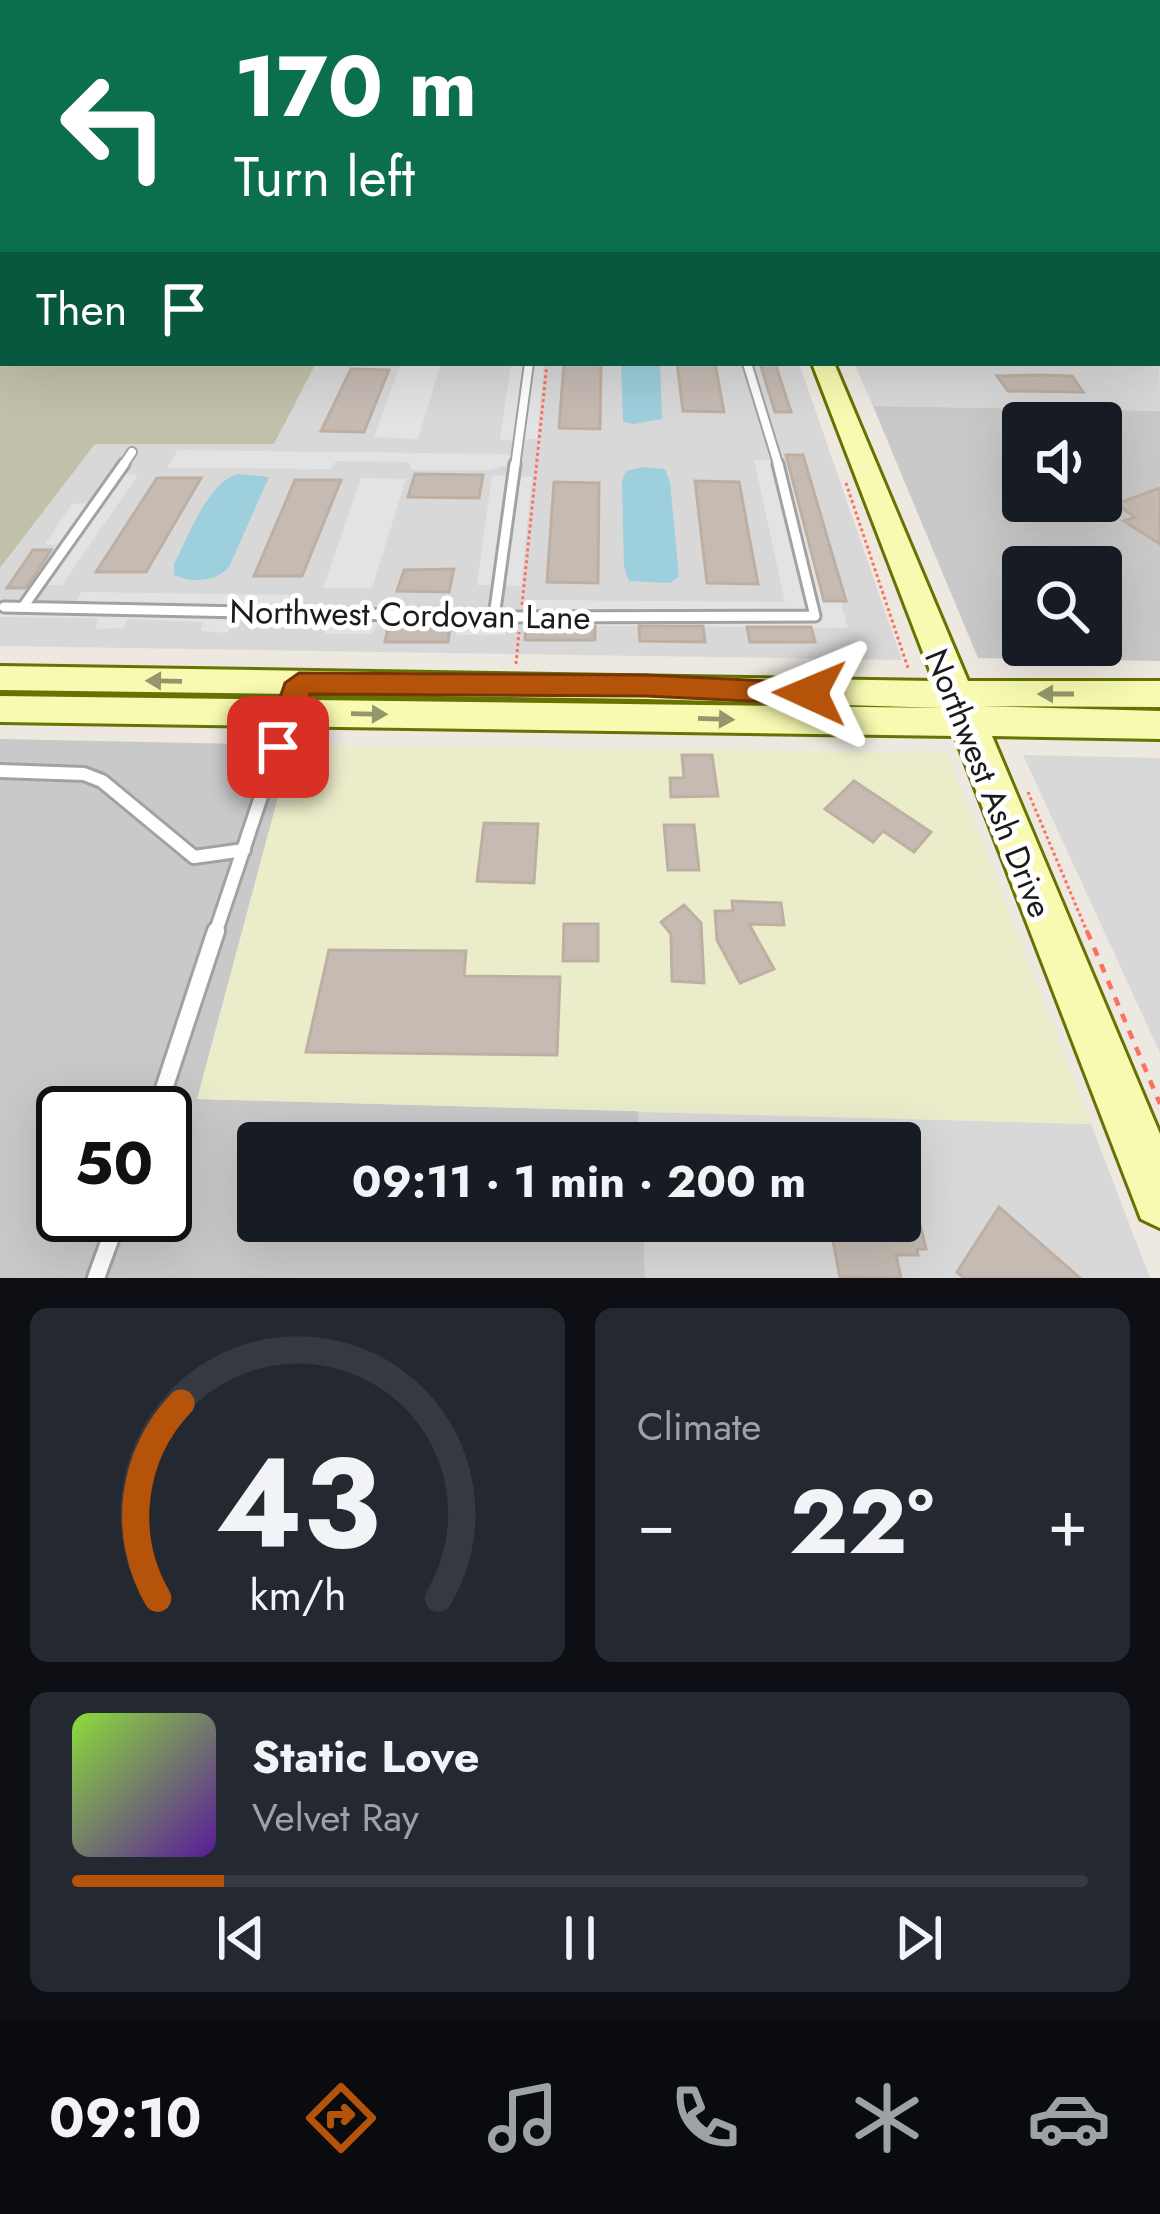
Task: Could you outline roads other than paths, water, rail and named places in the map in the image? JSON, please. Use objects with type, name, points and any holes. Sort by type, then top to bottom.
[{"type":"main road","name":"Northwest Ash Drive","points":[[824,366],[1160,1200]]},
{"type":"main road","points":[[0,678],[294,698],[959,710],[1160,725]]},
{"type":"main road","points":[[959,710],[1160,694]]},
{"type":"main road","points":[[0,709],[294,698]]},
{"type":"lane","points":[[494,617],[529,366]]},
{"type":"lane","name":"Northwest Cordovan Lane","points":[[4,607],[494,617],[815,616],[772,435],[748,366]]},
{"type":"lane","points":[[23,608],[132,452]]},
{"type":"lane","points":[[165,1086],[294,698]]},
{"type":"lane","points":[[0,771],[84,774],[135,806],[194,857],[244,850]]},
{"type":"lane","points":[[96,1278],[109,1242]]},
{"type":"water","points":[[621,366],[660,366],[662,419],[623,422]]},
{"type":"water","points":[[665,469],[670,482],[679,577],[670,583],[629,581],[624,567],[622,480],[626,471]]},
{"type":"water","points":[[238,474],[269,477],[229,567],[203,580],[174,575],[174,564],[208,499]]}]
